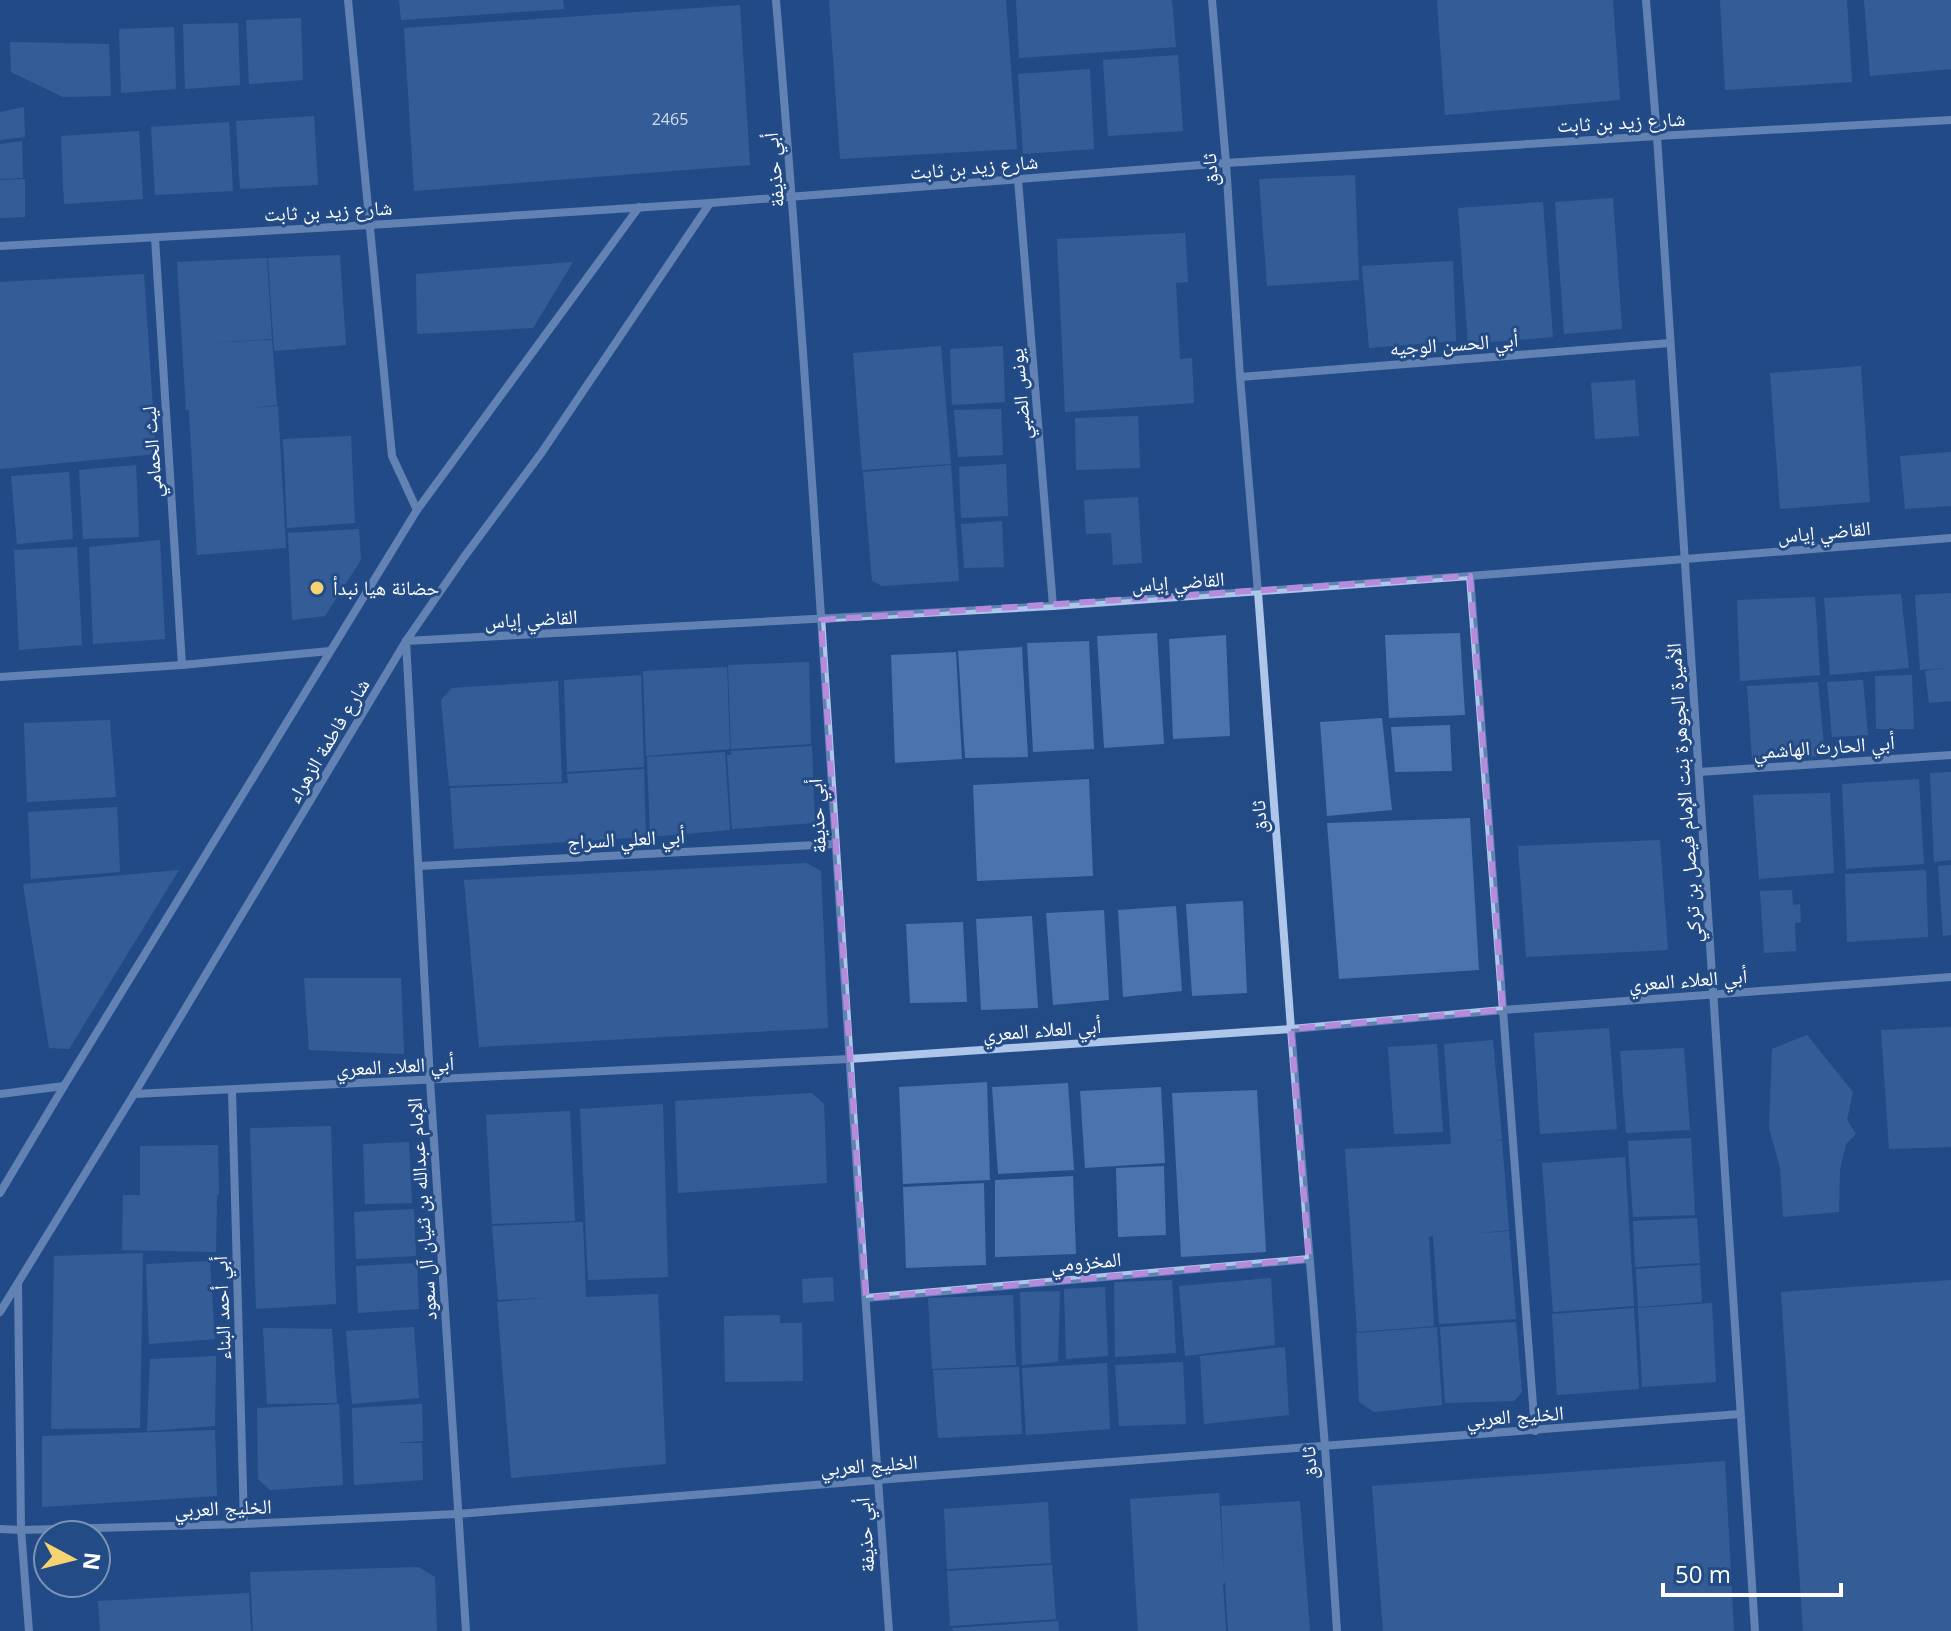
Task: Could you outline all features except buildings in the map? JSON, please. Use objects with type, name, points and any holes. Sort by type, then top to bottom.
[{"type":"street","points":[[348,0],[392,456],[417,510]]},
{"type":"street","name":"أبي حذيفة","points":[[776,0],[793,197],[889,1631]]},
{"type":"street","name":"ثادق","points":[[1212,0],[1337,1631]]},
{"type":"street","name":"الأميرة الجوهرة بنت الإمام فيصل بن تركي","points":[[1646,0],[1755,1631]]},
{"type":"street","name":"شارع زيد بن ثابت","points":[[0,246],[710,203],[1226,163],[1951,120]]},
{"type":"street","name":"يونس الضبي","points":[[1018,179],[1053,606]]},
{"type":"street","name":"شارع فاطمة الزهراء","points":[[0,1312],[406,641],[542,452],[710,203]]},
{"type":"street","points":[[0,1193],[417,510],[639,207]]},
{"type":"street","name":"ليث الحمامي","points":[[155,238],[182,665]]},
{"type":"street","name":"أبي الحسن الوجيه","points":[[1240,377],[1670,343]]},
{"type":"street","name":"القاضي إياس","points":[[406,641],[1053,606],[1951,538]]},
{"type":"street","points":[[1470,576],[1535,1431]]},
{"type":"street","name":"الإمام عبدالله بن ثنيان آل سعود","points":[[406,641],[430,1080],[466,1631]]},
{"type":"street","points":[[0,677],[330,651]]},
{"type":"street","name":"أبي الحارث الهاشمي","points":[[1699,772],[1951,755]]},
{"type":"street","name":"أبي العلي السراج","points":[[419,866],[835,844]]},
{"type":"street","name":"أبي العلاء المعري","points":[[134,1094],[849,1059],[1291,1029],[1951,977]]},
{"type":"street","points":[[0,1094],[64,1086]]},
{"type":"street","name":"أبي أحمد البناء","points":[[232,1091],[244,1524]]},
{"type":"street","name":"المخزومي","points":[[866,1298],[1309,1259]]},
{"type":"street","points":[[18,1284],[21,1530],[29,1631]]},
{"type":"street","name":"الخليج العربي","points":[[0,1529],[244,1524],[457,1514],[1740,1414]]},
{"type":"highlighted area","points":[[1470,576],[1503,1010],[1291,1029],[1309,1259],[866,1298],[821,620]]},
{"type":"place","name":"حضانة هيا نبدأ","points":[[317,588]]}]
